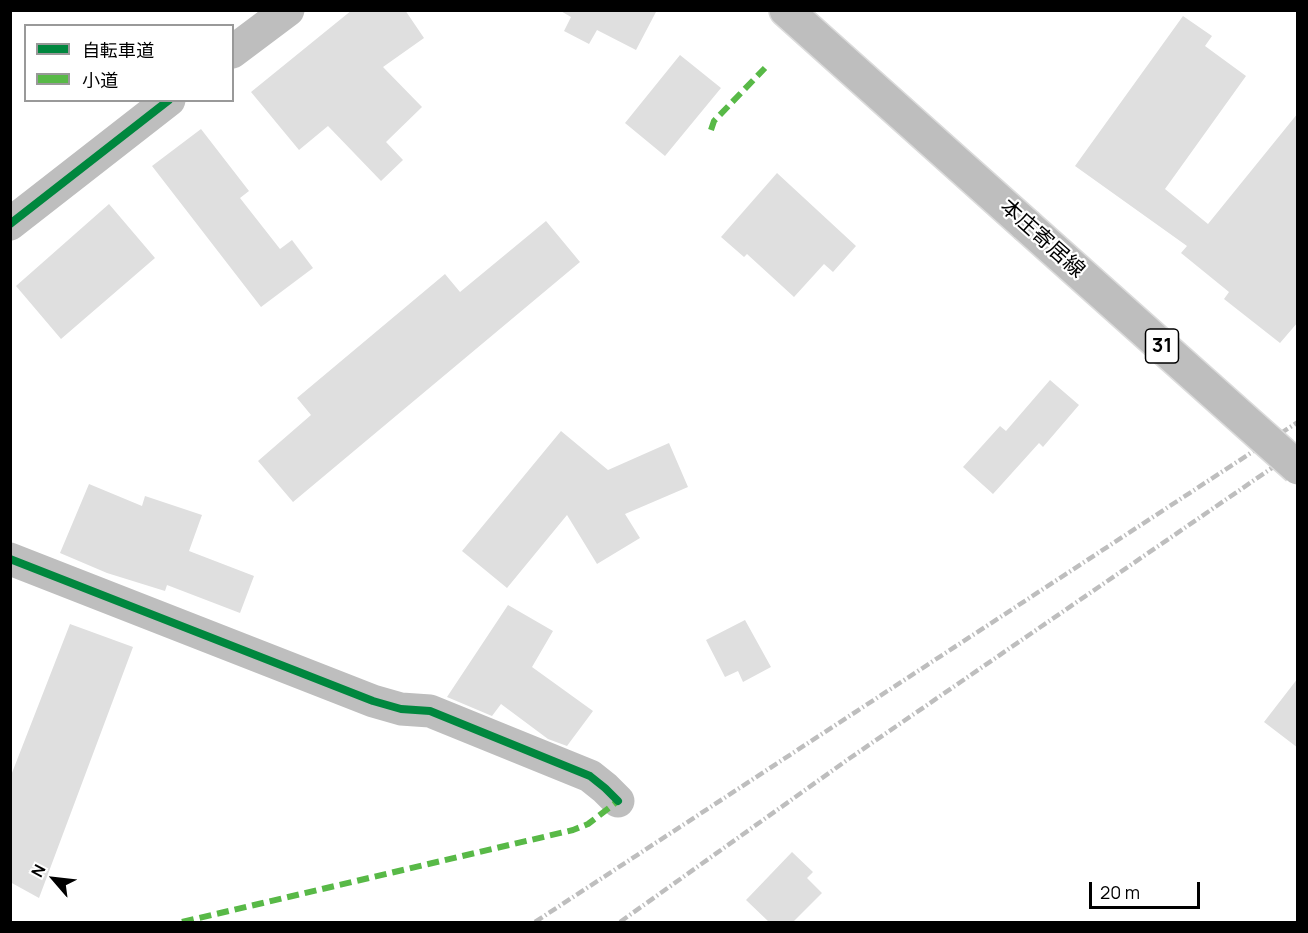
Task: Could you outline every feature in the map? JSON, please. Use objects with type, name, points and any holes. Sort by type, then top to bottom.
[{"type":"street","points":[[234,50],[288,10]]},
{"type":"street","name":"本庄寄居線","points":[[786,10],[1298,468]]},
{"type":"street","points":[[10,224],[166,102]]},
{"type":"street","points":[[10,559],[373,701],[401,709],[430,711],[590,777],[618,801]]},
{"type":"building","points":[[352,10],[405,10],[424,38],[383,67],[422,107],[386,142],[403,160],[381,181],[328,126],[299,150],[251,92]]},
{"type":"building","points":[[559,10],[657,10],[636,50],[597,30],[589,44],[564,31],[571,17]]},
{"type":"building","points":[[1183,16],[1212,36],[1205,46],[1246,76],[1165,189],[1208,224],[1298,113],[1298,322],[1280,343],[1224,299],[1229,292],[1181,253],[1187,246],[1075,166]]},
{"type":"building","points":[[680,55],[721,88],[665,156],[625,123]]},
{"type":"building","points":[[201,129],[249,191],[240,198],[280,249],[292,240],[313,268],[261,307],[152,166]]},
{"type":"building","points":[[777,173],[856,246],[833,272],[824,264],[794,297],[747,254],[744,257],[721,237]]},
{"type":"building","points":[[109,204],[155,258],[61,339],[16,286]]},
{"type":"building","points":[[546,221],[580,262],[293,502],[258,461],[311,415],[297,398],[445,274],[460,292]]},
{"type":"building","points":[[1050,380],[1079,405],[1043,447],[1039,443],[993,494],[963,467],[1000,426],[1006,431]]},
{"type":"building","points":[[561,431],[608,470],[669,443],[688,487],[625,514],[640,538],[597,564],[567,515],[507,588],[462,551]]},
{"type":"building","points":[[89,484],[142,506],[145,496],[202,515],[189,551],[254,576],[240,613],[167,585],[165,591],[107,573],[60,553]]},
{"type":"building","points":[[508,605],[553,631],[532,667],[593,711],[567,746],[548,739],[501,704],[492,716],[447,697]]},
{"type":"building","points":[[745,620],[771,667],[743,682],[738,671],[725,677],[706,640]]},
{"type":"building","points":[[70,624],[133,647],[39,898],[10,882],[10,778]]},
{"type":"building","points":[[1298,678],[1298,748],[1264,722]]},
{"type":"building","points":[[792,852],[813,872],[807,878],[822,893],[793,922],[769,922],[746,900]]},
{"type":"railway","points":[[535,922],[1298,422]]},
{"type":"railway","points":[[620,922],[850,758],[1298,450]]},
{"type":"marked path","points":[[711,130],[714,121],[765,68]]},
{"type":"marked path","points":[[182,922],[573,830],[588,824],[618,801]]},
{"type":"cycle path","points":[[10,224],[166,102]]},
{"type":"cycle path","points":[[10,559],[373,701],[401,709],[430,711],[590,776],[618,801]]}]
